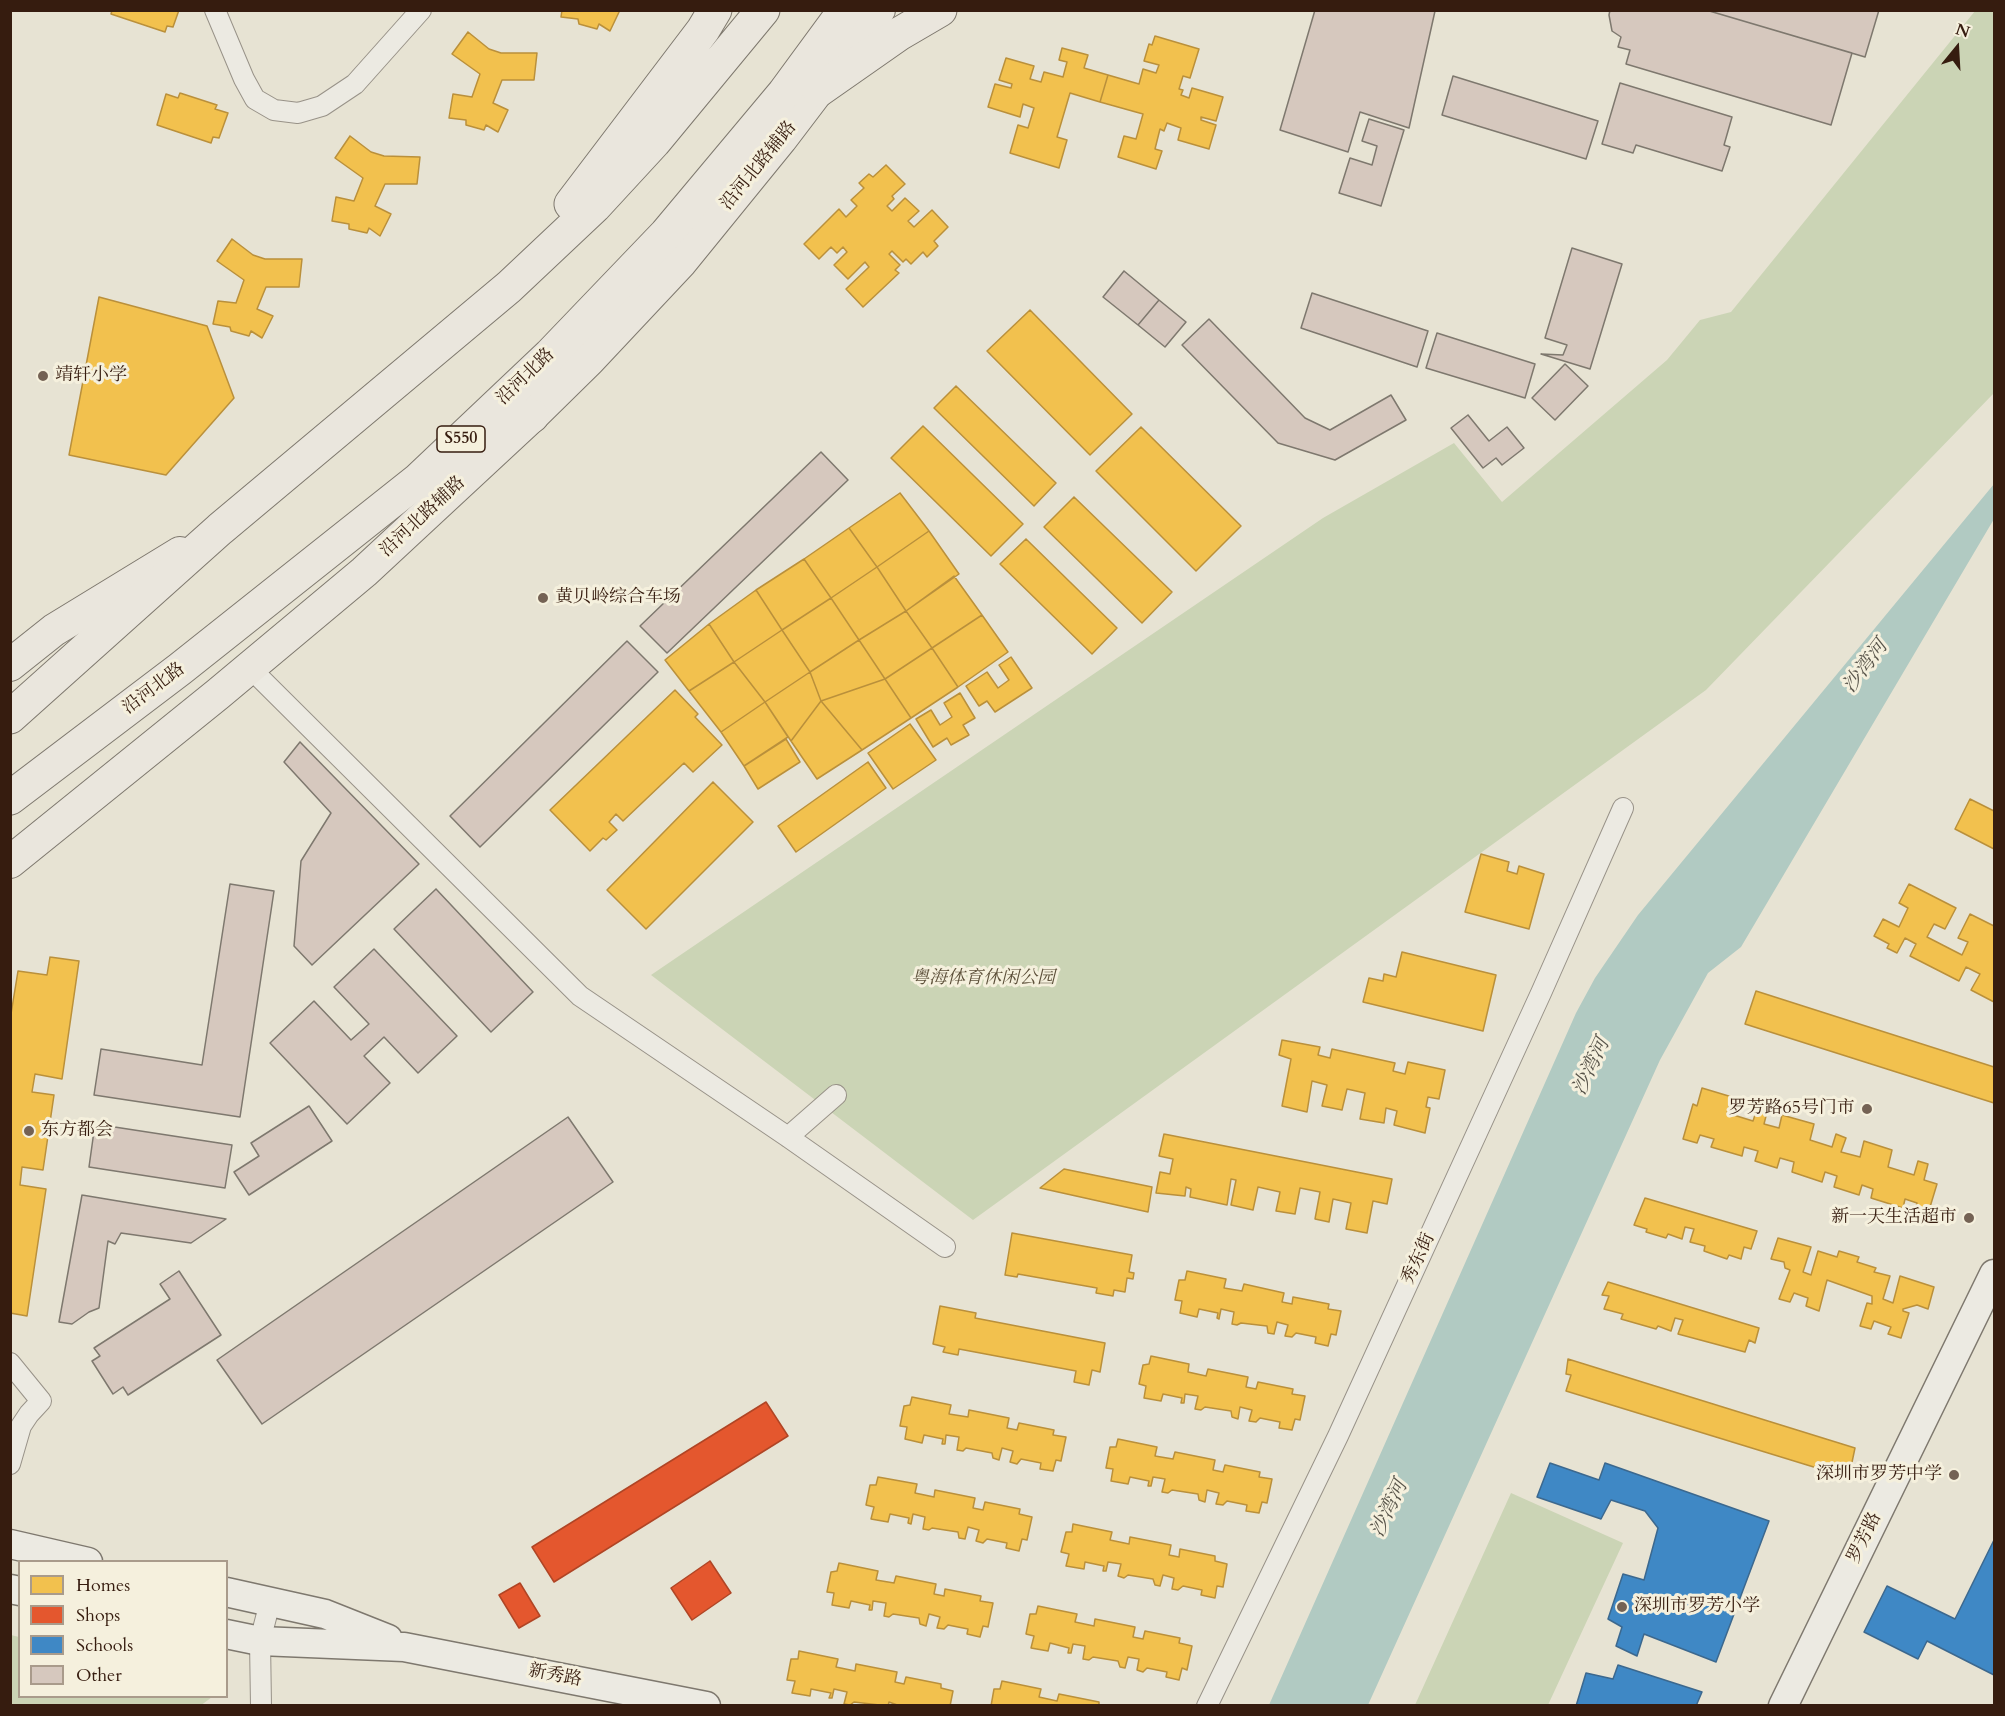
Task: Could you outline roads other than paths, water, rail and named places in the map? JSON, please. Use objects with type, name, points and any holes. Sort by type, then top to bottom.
[{"type":"highway","points":[[10,717],[220,529],[509,287],[595,206],[625,174],[763,10]]},
{"type":"highway","name":"沿河北路","points":[[10,798],[180,669],[418,480],[550,355],[666,234],[784,93],[844,10]]},
{"type":"highway","points":[[819,90],[899,34],[940,10]]},
{"type":"highway","points":[[509,287],[709,17]]},
{"type":"highway","points":[[366,521],[532,416]]},
{"type":"main road","name":"沿河北路辅路","points":[[10,862],[250,668],[364,572],[532,416],[589,360],[681,262],[819,90],[879,10]]},
{"type":"main road","points":[[10,664],[54,630],[220,529]]},
{"type":"main road","name":"罗芳路","points":[[1783,1706],[1995,1274]]},
{"type":"main road","points":[[10,1544],[79,1560]]},
{"type":"main road","name":"新秀路","points":[[228,1592],[325,1614],[404,1647]]},
{"type":"main road","name":"新秀路","points":[[228,1634],[261,1641],[404,1647],[706,1706]]},
{"type":"street","points":[[215,10],[244,79],[255,99],[274,110],[298,113],[322,106],[356,84],[421,10]]},
{"type":"street","points":[[250,668],[580,996],[945,1247]]},
{"type":"street","name":"秀东街","points":[[1207,1706],[1338,1436],[1623,808]]},
{"type":"street","points":[[788,1137],[836,1095]]},
{"type":"street","points":[[10,1363],[41,1401],[21,1426],[12,1452]]},
{"type":"street","points":[[261,1706],[261,1641],[270,1602]]},
{"type":"water","name":"沙湾河","points":[[1994,484],[1994,519],[1741,947],[1708,973],[1660,1060],[1368,1705],[1269,1705],[1576,1013],[1595,978],[1638,915]]},
{"type":"place","name":"靖轩小学","points":[[43,376]]},
{"type":"place","name":"黄贝岭综合车场","points":[[543,598]]},
{"type":"place","name":"罗芳路65号门市","points":[[1867,1109]]},
{"type":"place","name":"东方都会","points":[[29,1131]]},
{"type":"place","name":"新一天生活超市","points":[[1969,1218]]},
{"type":"place","name":"深圳市罗芳中学","points":[[1954,1475]]},
{"type":"place","name":"深圳市罗芳小学","points":[[1622,1607]]},
{"type":"park label","name":"粤海体育休闲公园","points":[[983,979]]}]
